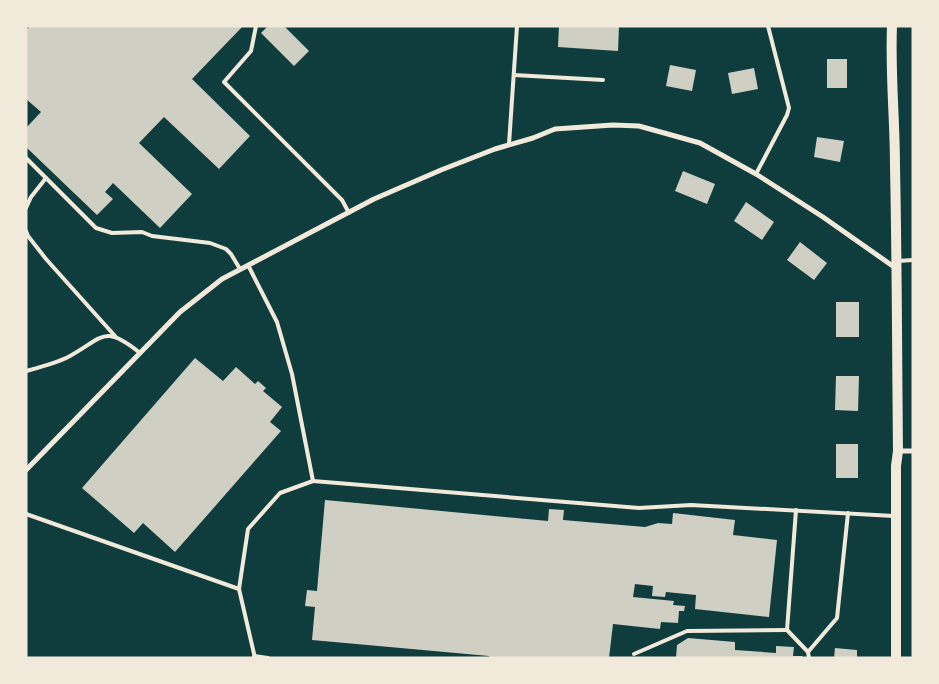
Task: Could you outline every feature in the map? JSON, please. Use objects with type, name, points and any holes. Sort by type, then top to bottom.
[{"type":"main road","points":[[892,26],[897,265],[896,658]]},
{"type":"street","points":[[26,470],[140,353],[197,298],[216,283],[248,264],[374,199],[441,170],[555,129],[613,125],[639,126],[700,143],[756,174],[897,265]]},
{"type":"street","points":[[898,451],[913,451]]},
{"type":"lane","points":[[256,26],[251,51],[224,82],[342,200],[349,213]]},
{"type":"lane","points":[[510,144],[517,26]]},
{"type":"lane","points":[[756,174],[787,116],[789,108],[768,26]]},
{"type":"lane","points":[[514,75],[603,80]]},
{"type":"lane","points":[[26,158],[96,228],[112,233],[142,232],[152,236],[210,243],[226,249],[240,269]]},
{"type":"lane","points":[[26,208],[31,197],[46,178]]},
{"type":"lane","points":[[26,231],[46,259],[115,336],[140,353]]},
{"type":"lane","points":[[897,265],[913,260]]},
{"type":"lane","points":[[248,264],[280,330],[292,374],[313,481]]},
{"type":"lane","points":[[26,371],[69,357],[100,337],[115,336]]},
{"type":"lane","points":[[268,658],[254,657],[239,589],[248,529],[280,493],[313,481],[639,508],[692,505],[896,516]]},
{"type":"lane","points":[[787,630],[796,510]]},
{"type":"lane","points":[[808,652],[837,618],[848,513]]},
{"type":"lane","points":[[26,514],[239,589]]},
{"type":"lane","points":[[634,654],[687,631],[787,630],[808,652],[809,658]]},
{"type":"building","points":[[30,26],[243,26],[192,79],[250,136],[219,169],[164,117],[139,143],[192,194],[160,228],[113,183],[105,192],[113,199],[97,215],[26,147],[26,128],[41,112],[26,99],[26,30]]},
{"type":"building","points":[[268,26],[284,26],[309,51],[294,66],[261,33]]},
{"type":"building","points":[[559,26],[619,26],[618,51],[558,47]]},
{"type":"building","points":[[827,59],[847,59],[847,88],[827,88]]},
{"type":"building","points":[[670,65],[696,70],[692,91],[666,86]]},
{"type":"building","points":[[754,68],[758,89],[732,94],[728,73]]},
{"type":"building","points":[[817,137],[844,141],[840,162],[814,157]]},
{"type":"building","points":[[683,171],[715,184],[707,204],[675,191]]},
{"type":"building","points":[[746,202],[774,222],[762,240],[734,221]]},
{"type":"building","points":[[800,242],[827,263],[814,280],[787,260]]},
{"type":"building","points":[[836,302],[859,302],[859,337],[836,337]]},
{"type":"building","points":[[195,358],[223,381],[236,367],[255,384],[258,381],[266,388],[263,391],[282,407],[270,422],[281,431],[175,552],[143,523],[134,533],[82,488]]},
{"type":"building","points":[[836,376],[859,376],[858,411],[835,410]]},
{"type":"building","points":[[836,444],[858,444],[858,478],[836,478]]},
{"type":"building","points":[[325,500],[548,521],[549,509],[564,510],[563,520],[645,527],[658,523],[672,524],[673,513],[735,520],[733,535],[777,540],[769,617],[695,609],[696,595],[666,592],[665,597],[652,596],[653,586],[635,584],[633,597],[674,601],[673,605],[685,606],[684,611],[679,611],[678,623],[661,622],[660,629],[613,624],[609,658],[489,658],[489,656],[312,640],[315,607],[305,606],[307,590],[317,591]]},
{"type":"building","points":[[688,638],[735,642],[735,650],[776,653],[776,646],[794,647],[793,656],[802,656],[802,658],[676,658],[677,645]]},
{"type":"building","points":[[835,648],[857,650],[857,658],[834,658]]}]
